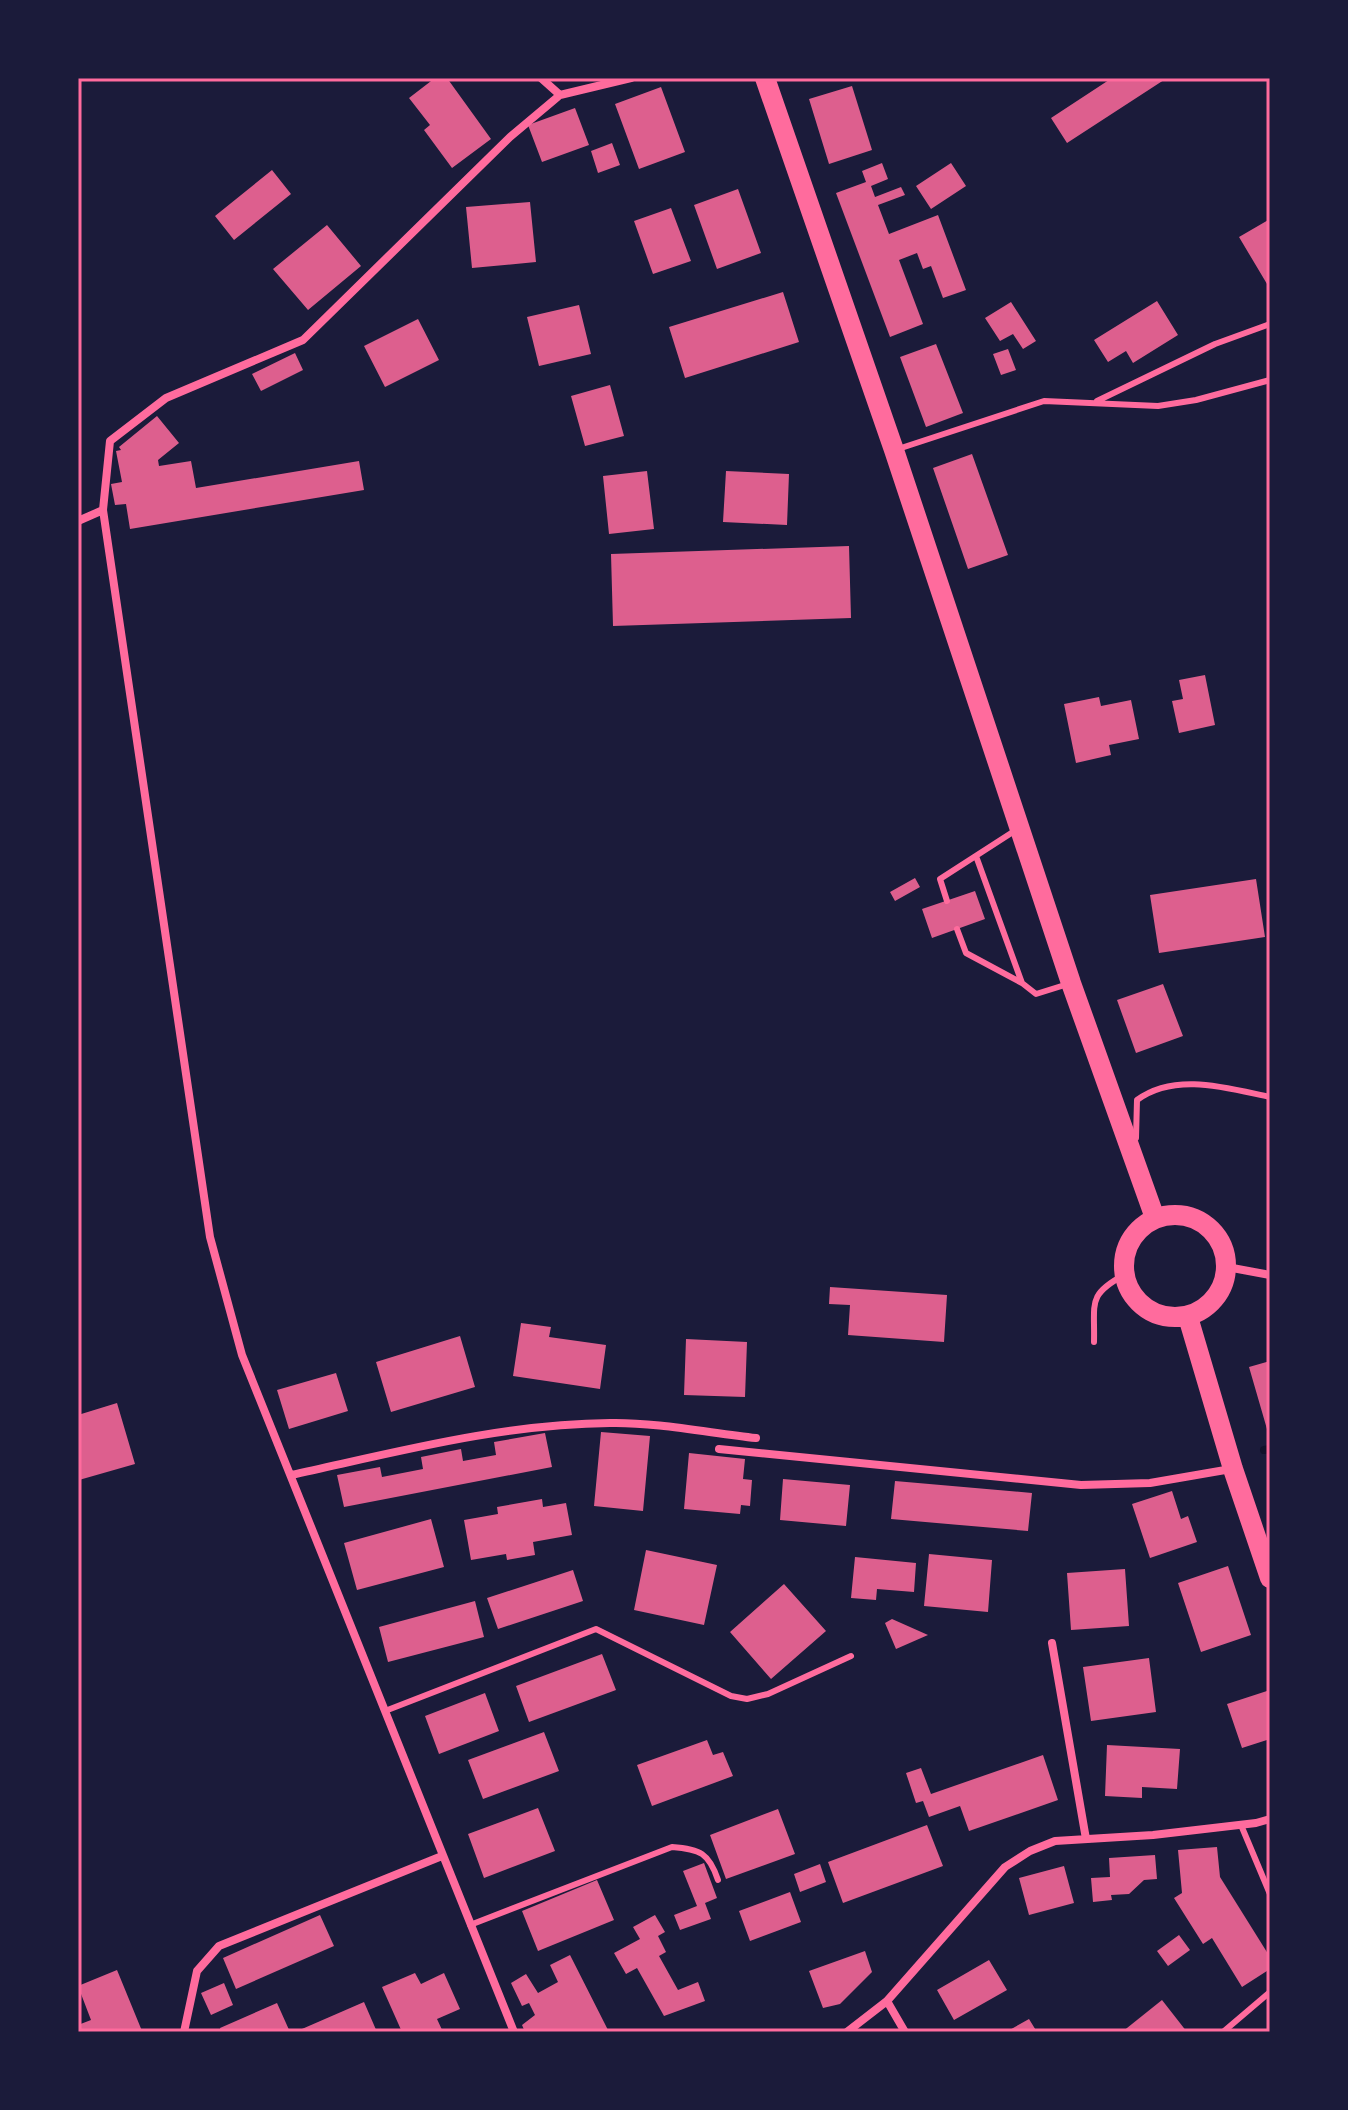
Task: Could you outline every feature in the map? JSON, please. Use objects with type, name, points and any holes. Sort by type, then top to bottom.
[{"type":"main road","points":[[765,78],[894,450],[1071,983],[1155,1218]]},
{"type":"main road","points":[[1172,1214],[1189,1216],[1204,1223],[1216,1235],[1224,1250],[1227,1267],[1224,1284],[1216,1299],[1203,1310],[1188,1317],[1163,1316],[1140,1305],[1129,1291],[1124,1275],[1124,1257],[1129,1241],[1140,1228],[1155,1218],[1172,1214]]},
{"type":"main road","points":[[1188,1317],[1233,1469],[1270,1578]]},
{"type":"street","points":[[541,78],[560,95]]},
{"type":"street","points":[[514,2032],[242,1355],[210,1237],[103,510],[110,441],[166,398],[303,340],[510,137],[560,95],[631,78]]},
{"type":"street","points":[[78,521],[103,510]]},
{"type":"street","points":[[1227,1267],[1270,1275]]},
{"type":"street","points":[[291,1475],[494,1431],[535,1427],[613,1423],[756,1438]]},
{"type":"street","points":[[719,1449],[1081,1485],[1150,1483],[1233,1469]]},
{"type":"street","points":[[1052,1643],[1086,1839]]},
{"type":"street","points":[[847,2032],[887,2001],[1005,1867],[1030,1851],[1055,1841],[1241,1825],[1270,1819]]},
{"type":"street","points":[[184,2032],[197,1971],[219,1946],[442,1856]]},
{"type":"street","points":[[887,2001],[905,2032]]},
{"type":"lane","points":[[1093,403],[1215,344],[1270,324]]},
{"type":"lane","points":[[894,450],[1044,401],[1158,406],[1196,400],[1270,380]]},
{"type":"lane","points":[[947,901],[940,879],[1019,828]]},
{"type":"lane","points":[[976,856],[1022,983]]},
{"type":"lane","points":[[957,929],[966,953],[1022,983],[1036,994],[1071,983]]},
{"type":"lane","points":[[1144,1189],[1135,1133],[1137,1100],[1151,1090],[1192,1083],[1270,1097]]},
{"type":"lane","points":[[1094,1342],[1095,1299],[1103,1286],[1124,1275]]},
{"type":"lane","points":[[385,1711],[596,1629],[731,1696],[747,1699],[768,1694],[851,1656]]},
{"type":"lane","points":[[1241,1825],[1270,1894]]},
{"type":"lane","points":[[470,1925],[672,1847],[707,1856],[718,1880]]},
{"type":"lane","points":[[1223,2032],[1270,1992]]},
{"type":"building","points":[[435,78],[447,78],[491,139],[452,168],[424,130],[430,125],[409,98]]},
{"type":"building","points":[[1112,78],[1167,78],[1067,143],[1051,118]]},
{"type":"building","points":[[852,86],[872,150],[829,164],[809,99]]},
{"type":"building","points":[[661,87],[685,152],[639,169],[615,104]]},
{"type":"building","points":[[575,108],[589,145],[542,162],[528,125]]},
{"type":"building","points":[[612,143],[620,165],[598,173],[591,151]]},
{"type":"building","points":[[882,163],[888,179],[871,186],[875,197],[901,187],[905,195],[878,205],[889,234],[938,215],[966,290],[943,298],[931,266],[923,269],[917,253],[899,260],[923,324],[890,337],[836,193],[866,182],[862,171]]},
{"type":"building","points":[[951,163],[966,186],[931,209],[916,186]]},
{"type":"building","points":[[272,170],[291,194],[234,240],[215,216]]},
{"type":"building","points":[[738,189],[761,253],[717,269],[694,205]]},
{"type":"building","points":[[530,202],[536,262],[472,268],[466,207]]},
{"type":"building","points":[[671,208],[691,261],[653,274],[634,221]]},
{"type":"building","points":[[1270,219],[1270,289],[1239,237]]},
{"type":"building","points":[[327,225],[361,266],[308,310],[273,269]]},
{"type":"building","points":[[783,292],[799,342],[685,378],[669,327]]},
{"type":"building","points":[[1157,301],[1178,335],[1133,363],[1126,351],[1108,362],[1094,340]]},
{"type":"building","points":[[1011,302],[1036,341],[1023,349],[1013,334],[1000,341],[985,318]]},
{"type":"building","points":[[579,305],[591,354],[539,366],[527,317]]},
{"type":"building","points":[[418,319],[439,360],[385,387],[364,346]]},
{"type":"building","points":[[936,344],[963,413],[926,427],[900,357]]},
{"type":"building","points":[[1008,349],[1016,370],[1001,375],[993,354]]},
{"type":"building","points":[[295,353],[303,370],[261,391],[252,374]]},
{"type":"building","points":[[610,385],[624,436],[585,446],[571,396]]},
{"type":"building","points":[[157,416],[179,443],[158,460],[159,466],[191,461],[196,488],[359,461],[364,490],[130,529],[126,504],[115,505],[111,484],[122,482],[116,451],[121,450],[119,447]]},
{"type":"building","points":[[972,454],[1008,555],[968,569],[933,468]]},
{"type":"building","points":[[647,471],[654,529],[609,534],[603,476]]},
{"type":"building","points":[[726,471],[789,474],[787,525],[723,522]]},
{"type":"building","points":[[849,546],[851,618],[613,626],[611,554]]},
{"type":"building","points":[[1205,675],[1215,725],[1179,733],[1172,701],[1183,699],[1179,680]]},
{"type":"building","points":[[1099,697],[1101,706],[1131,700],[1139,739],[1109,745],[1111,755],[1076,763],[1064,704]]},
{"type":"building","points":[[915,878],[920,887],[895,901],[890,892]]},
{"type":"building","points":[[1256,879],[1265,937],[1159,953],[1150,895]]},
{"type":"building","points":[[975,891],[985,919],[932,938],[922,909]]},
{"type":"building","points":[[1163,984],[1183,1036],[1136,1053],[1117,1000]]},
{"type":"building","points":[[830,1287],[947,1295],[944,1342],[848,1335],[850,1305],[829,1304]]},
{"type":"building","points":[[521,1323],[551,1327],[549,1337],[606,1345],[600,1389],[513,1376]]},
{"type":"building","points":[[460,1336],[475,1387],[391,1412],[376,1362]]},
{"type":"building","points":[[686,1339],[747,1342],[745,1397],[684,1395]]},
{"type":"building","points":[[1270,1361],[1270,1435],[1269,1436],[1249,1367]]},
{"type":"building","points":[[336,1373],[348,1411],[289,1429],[277,1390]]},
{"type":"building","points":[[117,1403],[135,1464],[79,1480],[78,1415]]},
{"type":"building","points":[[601,1432],[650,1436],[643,1511],[594,1506]]},
{"type":"building","points":[[545,1433],[552,1467],[344,1507],[337,1475],[380,1467],[382,1477],[423,1469],[421,1457],[461,1449],[463,1461],[496,1455],[494,1442]]},
{"type":"building","points":[[689,1453],[745,1459],[743,1479],[752,1480],[750,1506],[741,1505],[740,1514],[684,1509]]},
{"type":"building","points":[[783,1479],[850,1485],[846,1526],[780,1520]]},
{"type":"building","points":[[895,1481],[1032,1493],[1028,1531],[891,1519]]},
{"type":"building","points":[[1172,1491],[1181,1519],[1188,1516],[1197,1542],[1150,1558],[1132,1504]]},
{"type":"building","points":[[542,1499],[543,1507],[566,1503],[572,1535],[533,1542],[535,1555],[507,1560],[506,1554],[471,1560],[464,1520],[498,1514],[497,1507]]},
{"type":"building","points":[[431,1519],[444,1567],[357,1590],[344,1543]]},
{"type":"building","points":[[646,1550],[717,1565],[704,1625],[634,1610]]},
{"type":"building","points":[[929,1554],[992,1560],[988,1612],[924,1606]]},
{"type":"building","points":[[855,1557],[916,1563],[914,1592],[877,1589],[876,1600],[851,1598]]},
{"type":"building","points":[[1228,1566],[1251,1635],[1201,1652],[1178,1583]]},
{"type":"building","points":[[1125,1569],[1129,1626],[1071,1630],[1067,1573]]},
{"type":"building","points":[[573,1570],[583,1601],[498,1629],[487,1598]]},
{"type":"building","points":[[784,1584],[826,1631],[771,1679],[730,1632]]},
{"type":"building","points":[[475,1601],[484,1637],[388,1662],[379,1627]]},
{"type":"building","points":[[892,1619],[928,1635],[896,1649],[885,1623]]},
{"type":"building","points":[[602,1654],[616,1690],[529,1722],[516,1686]]},
{"type":"building","points":[[1149,1658],[1156,1712],[1091,1721],[1083,1667]]},
{"type":"building","points":[[1270,1690],[1270,1739],[1242,1748],[1227,1704]]},
{"type":"building","points":[[485,1693],[499,1731],[439,1754],[425,1716]]},
{"type":"building","points":[[544,1732],[559,1771],[483,1799],[468,1760]]},
{"type":"building","points":[[707,1740],[713,1755],[723,1752],[733,1776],[652,1806],[637,1765]]},
{"type":"building","points":[[1107,1745],[1180,1749],[1177,1789],[1142,1787],[1142,1798],[1105,1796]]},
{"type":"building","points":[[1043,1755],[1058,1800],[969,1831],[960,1806],[929,1817],[923,1801],[916,1803],[906,1773],[921,1768],[931,1794]]},
{"type":"building","points":[[538,1808],[555,1851],[484,1878],[468,1834]]},
{"type":"building","points":[[778,1809],[795,1854],[726,1879],[710,1835]]},
{"type":"building","points":[[927,1825],[943,1866],[843,1903],[828,1862]]},
{"type":"building","points":[[1217,1847],[1220,1877],[1270,1957],[1270,1969],[1242,1987],[1212,1938],[1203,1944],[1174,1898],[1182,1893],[1178,1850]]},
{"type":"building","points":[[1155,1855],[1157,1879],[1144,1880],[1129,1894],[1111,1895],[1112,1900],[1093,1902],[1091,1878],[1110,1877],[1109,1858]]},
{"type":"building","points":[[704,1863],[717,1898],[705,1903],[711,1919],[680,1930],[674,1915],[697,1906],[683,1871]]},
{"type":"building","points":[[820,1864],[826,1882],[800,1892],[794,1874]]},
{"type":"building","points":[[1064,1866],[1074,1903],[1029,1915],[1019,1878]]},
{"type":"building","points":[[597,1880],[614,1920],[538,1951],[522,1911]]},
{"type":"building","points":[[790,1892],[801,1922],[750,1941],[739,1911]]},
{"type":"building","points":[[320,1915],[334,1946],[236,1989],[223,1958]]},
{"type":"building","points":[[655,1915],[665,1932],[658,1936],[666,1952],[659,1956],[678,1990],[698,1982],[705,2001],[664,2016],[637,1968],[626,1974],[614,1953],[640,1939],[633,1927]]},
{"type":"building","points":[[1179,1935],[1190,1950],[1168,1966],[1157,1951]]},
{"type":"building","points":[[865,1951],[872,1972],[840,2004],[823,2008],[809,1971]]},
{"type":"building","points":[[570,1955],[609,2032],[525,2032],[522,2025],[535,2015],[529,2003],[522,2006],[511,1983],[526,1974],[538,1993],[558,1982],[550,1965]]},
{"type":"building","points":[[989,1960],[1007,1990],[954,2020],[937,1990]]},
{"type":"building","points":[[117,1970],[142,2031],[78,2032],[78,2025],[91,2020],[78,1986]]},
{"type":"building","points":[[415,1973],[421,1984],[444,1973],[460,2009],[437,2019],[443,2032],[402,2032],[382,1987]]},
{"type":"building","points":[[224,1983],[233,2005],[211,2015],[201,1993]]},
{"type":"building","points":[[1162,2000],[1187,2032],[1122,2032]]},
{"type":"building","points":[[364,2002],[377,2032],[295,2032]]},
{"type":"building","points":[[277,2003],[290,2032],[221,2032],[220,2028]]},
{"type":"building","points":[[1029,2019],[1037,2032],[1006,2032]]},
{"type":"waterway","points":[[1264,1450],[1270,1449]]}]
